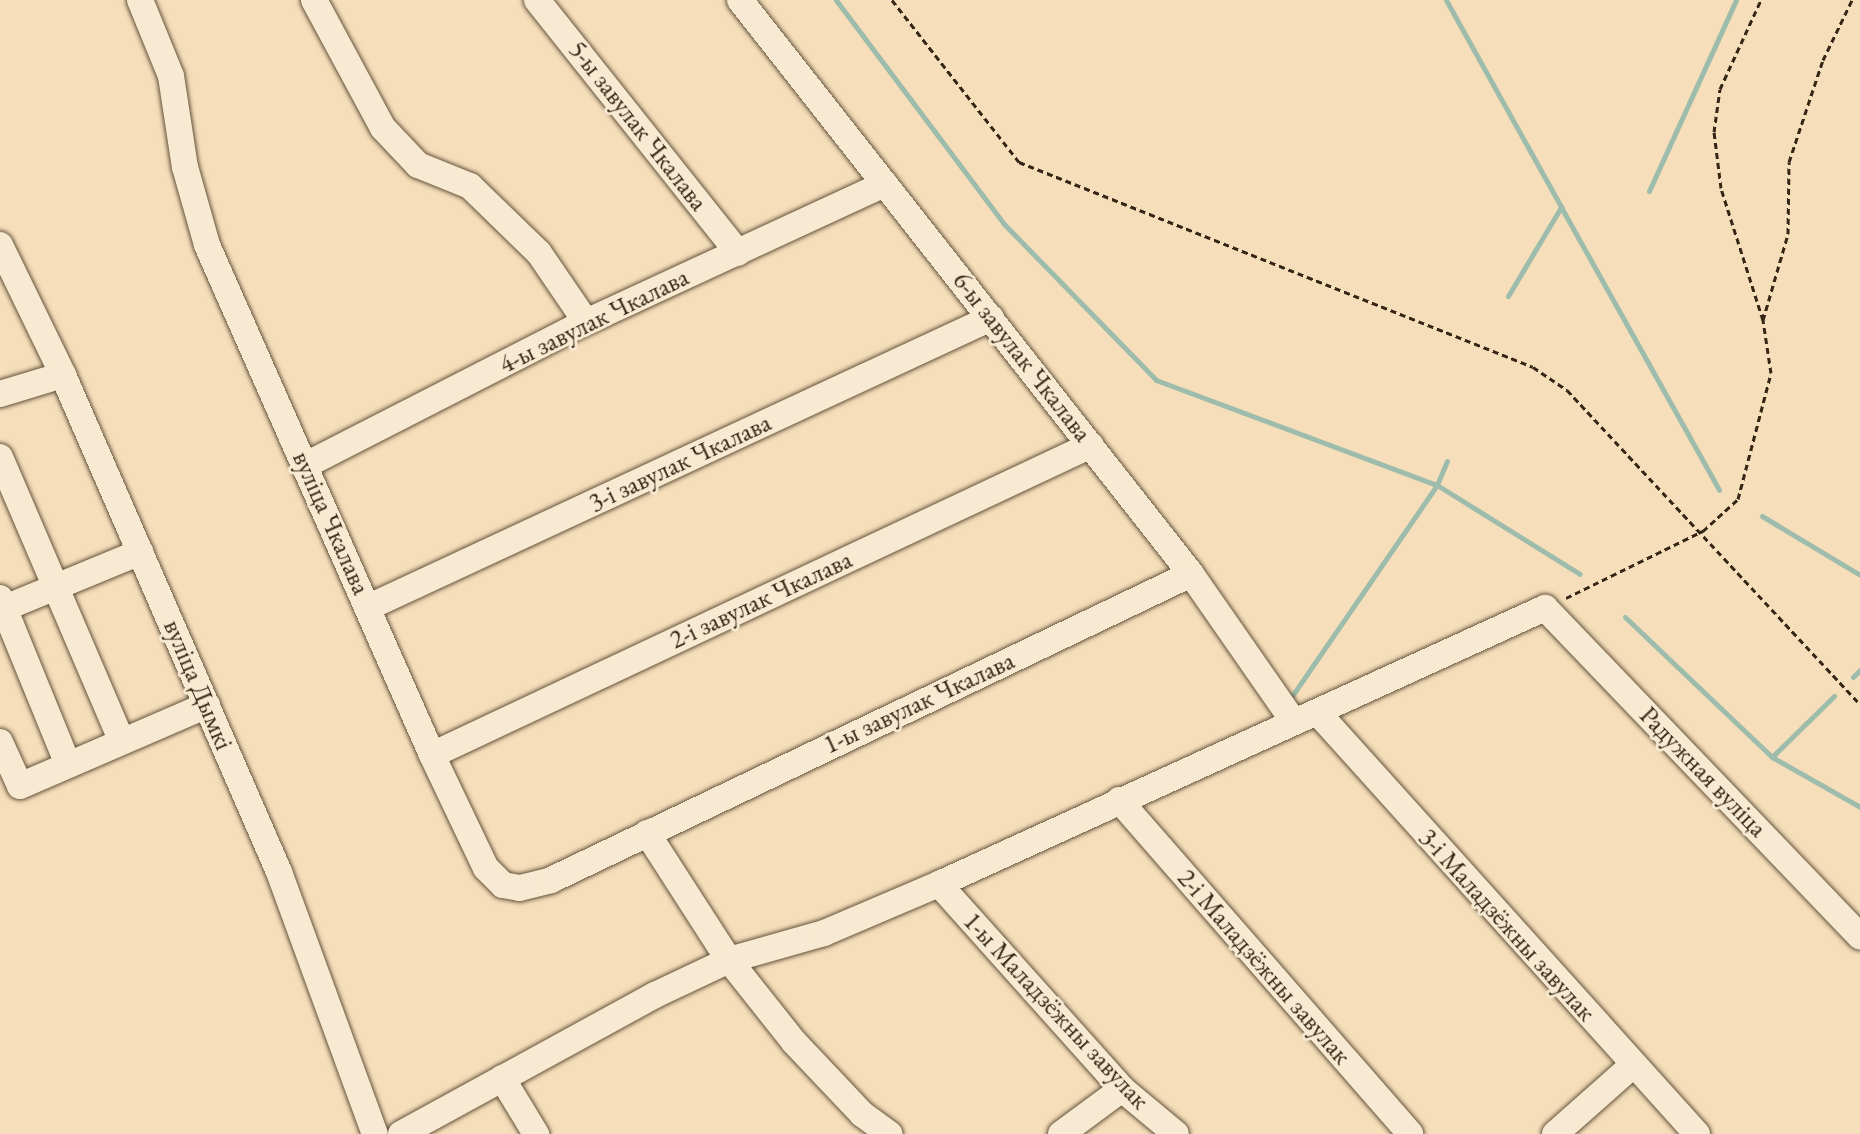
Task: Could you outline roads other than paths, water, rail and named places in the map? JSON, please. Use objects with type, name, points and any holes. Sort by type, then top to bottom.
[{"type":"street","name":"вуліца Чкалава","points":[[140,0],[171,76],[185,167],[207,245],[432,755],[486,868],[503,885],[520,888],[551,880],[647,833]]},
{"type":"street","points":[[314,0],[383,128],[418,165],[470,186],[539,253],[586,322]]},
{"type":"street","name":"5-ы завулак Чкалава","points":[[537,0],[738,253]]},
{"type":"street","name":"6-ы завулак Чкалава","points":[[740,0],[1191,574],[1293,721]]},
{"type":"street","name":"4-ы завулак Чкалава","points":[[306,465],[586,322],[885,184]]},
{"type":"street","name":"вуліца Дымкі","points":[[0,245],[63,375],[279,872],[375,1134]]},
{"type":"street","name":"3-і завулак Чкалава","points":[[369,607],[991,318]]},
{"type":"street","points":[[0,394],[63,375]]},
{"type":"street","name":"2-і завулак Чкалава","points":[[432,755],[1091,445]]},
{"type":"street","points":[[0,457],[122,741]]},
{"type":"street","points":[[68,765],[1,605],[56,587],[141,552]]},
{"type":"street","name":"1-ы завулак Чкалава","points":[[647,833],[1191,574]]},
{"type":"street","name":"Радужная вуліца","points":[[1319,714],[1545,608],[1860,937]]},
{"type":"street","points":[[0,742],[20,786],[207,705]]},
{"type":"street","points":[[401,1134],[729,960],[824,933],[939,884],[1293,721],[1319,714]]},
{"type":"street","name":"3-і Маладзёжны завулак","points":[[1319,714],[1697,1134]]},
{"type":"street","name":"2-і Маладзёжны завулак","points":[[1119,800],[1410,1134]]},
{"type":"street","points":[[647,833],[729,960],[794,1042],[862,1114],[890,1134]]},
{"type":"street","name":"1-ы Маладзёжны завулак","points":[[939,884],[1122,1089],[1176,1134]]},
{"type":"street","points":[[1555,1134],[1633,1065]]},
{"type":"street","points":[[502,1078],[536,1134]]},
{"type":"street","points":[[1061,1134],[1122,1089]]},
{"type":"waterway","points":[[836,0],[1004,224],[1156,380],[1437,485],[1289,700]]},
{"type":"waterway","points":[[1446,0],[1561,207]]},
{"type":"waterway","points":[[1649,191],[1736,0]]},
{"type":"waterway","points":[[1508,296],[1561,207],[1719,490]]},
{"type":"waterway","points":[[1447,461],[1437,485],[1580,574]]},
{"type":"waterway","points":[[1762,516],[1860,575]]},
{"type":"waterway","points":[[1625,617],[1772,757],[1834,696]]},
{"type":"waterway","points":[[1853,677],[1860,670]]},
{"type":"waterway","points":[[1772,757],[1860,807]]}]
